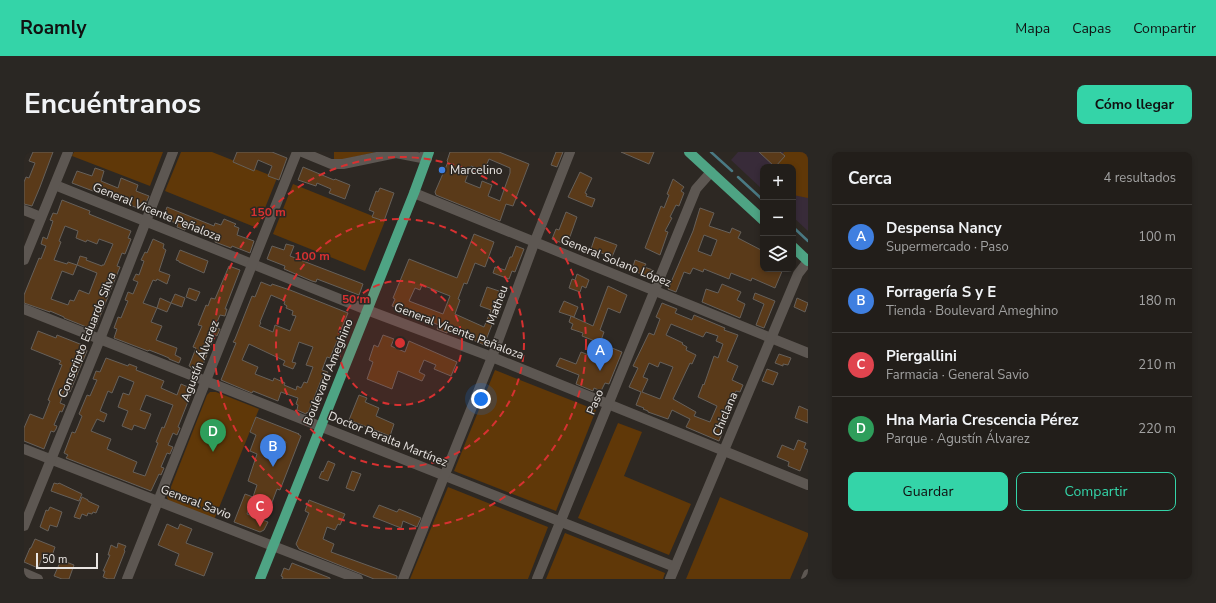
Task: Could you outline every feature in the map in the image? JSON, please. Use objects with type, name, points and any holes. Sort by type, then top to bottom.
[{"type":"main road","points":[[689,152],[760,217]]},
{"type":"main road","name":"Boulevard Ameghino","points":[[260,579],[414,193],[427,154]]},
{"type":"main road","points":[[796,250],[808,261]]},
{"type":"street","points":[[24,260],[68,152]]},
{"type":"street","name":"Conscripto Eduardo Silva","points":[[24,526],[100,339],[173,152]]},
{"type":"street","name":"Agustín Álvarez","points":[[127,579],[159,502],[297,152]]},
{"type":"street","points":[[302,152],[331,164],[343,164],[396,152],[427,154]]},
{"type":"street","name":"Matheu","points":[[403,579],[492,357],[570,152]]},
{"type":"street","name":"Paso","points":[[537,579],[696,189],[711,172]]},
{"type":"street","name":"General Vicente Peñaloza","points":[[55,185],[367,310],[492,357],[808,484]]},
{"type":"street","name":"General Solano López","points":[[414,193],[808,353]]},
{"type":"street","points":[[24,210],[41,217]]},
{"type":"street","name":"Chiclana","points":[[670,579],[770,338],[798,274],[808,261]]},
{"type":"street","name":"Doctor Peralta Martínez","points":[[24,309],[675,567]]},
{"type":"street","name":"General Savio","points":[[24,449],[358,579]]},
{"type":"street","points":[[24,573],[38,579]]},
{"type":"street","points":[[806,579],[808,574]]},
{"type":"shaded area","points":[[74,152],[163,152],[150,186],[72,156]]},
{"type":"shaded area","points":[[181,152],[212,152],[277,178],[257,228],[165,191]]},
{"type":"shaded area","points":[[334,152],[376,152],[345,159],[334,159]]},
{"type":"shaded area","points":[[738,152],[808,152],[808,231],[796,220],[796,164],[760,164],[760,187],[731,160]]},
{"type":"shaded area","points":[[784,152],[808,152],[808,198],[796,196],[796,164],[778,164]]},
{"type":"shaded area","points":[[293,184],[385,221],[365,271],[273,234]]},
{"type":"shaded area","points":[[495,370],[596,410],[556,511],[454,471]]},
{"type":"shaded area","points":[[210,392],[216,392],[259,409],[214,520],[168,500],[167,497],[207,395]]},
{"type":"shaded area","points":[[618,423],[642,432],[624,476],[691,504],[669,555],[578,518]]},
{"type":"shaded area","points":[[448,487],[548,527],[528,579],[410,579]]},
{"type":"shaded area","points":[[720,497],[808,533],[790,579],[686,579]]},
{"type":"shaded area","points":[[565,533],[665,573],[663,579],[546,579]]},
{"type":"building","points":[[33,152],[53,152],[32,206],[24,204],[24,182],[26,177],[29,178],[35,163],[29,161]]},
{"type":"building","points":[[237,152],[272,152],[287,158],[279,180],[268,176],[272,166],[258,160],[254,171],[233,162]]},
{"type":"building","points":[[450,152],[499,152],[529,164],[513,206],[506,204],[500,221],[436,195],[435,192],[448,162]],"holes":[[[489,159],[510,168],[510,173],[500,201],[488,196],[492,185],[482,181],[480,188],[465,182],[471,166],[484,171]]]},
{"type":"building","points":[[556,152],[563,152],[557,167],[551,165]]},
{"type":"building","points":[[621,152],[654,152],[649,164]]},
{"type":"building","points":[[759,152],[780,152],[785,156],[778,164],[772,164]]},
{"type":"building","points":[[303,167],[350,185],[345,199],[329,193],[331,189],[317,183],[316,186],[298,180]]},
{"type":"building","points":[[95,168],[104,171],[101,181],[118,188],[121,178],[138,185],[136,191],[149,196],[143,210],[72,183],[77,171],[92,176]]},
{"type":"building","points":[[580,172],[592,178],[585,193],[587,194],[586,196],[595,199],[592,207],[568,197]]},
{"type":"building","points":[[673,179],[684,187],[681,191],[684,193],[679,206],[676,205],[670,217],[672,218],[665,231],[668,232],[660,255],[645,248],[661,206],[664,208],[669,195],[667,194]]},
{"type":"building","points":[[380,188],[394,193],[384,221],[372,217],[374,212],[369,210],[376,191],[378,192]]},
{"type":"building","points":[[62,200],[90,211],[89,214],[131,231],[128,238],[131,239],[125,254],[122,253],[117,266],[120,267],[94,330],[50,311],[24,303],[24,295],[39,258],[41,259],[46,246],[41,244],[43,237],[47,239],[53,221],[50,220],[53,213],[57,214]],"holes":[[[65,226],[78,231],[76,238],[86,242],[87,240],[97,244],[99,239],[113,244],[104,265],[102,266],[80,256],[77,265],[68,262],[67,264],[54,260]],[[77,265],[97,273],[89,294],[79,290],[74,301],[70,300],[68,305],[51,299],[62,271],[73,275]]]},
{"type":"building","points":[[167,207],[214,226],[215,223],[221,225],[224,219],[236,224],[234,226],[239,228],[237,235],[254,241],[250,253],[232,246],[231,248],[215,242],[216,239],[186,228],[185,230],[177,227],[178,224],[163,218]]},
{"type":"building","points":[[700,208],[714,213],[709,226],[730,233],[732,228],[741,232],[738,238],[760,249],[760,272],[782,272],[775,288],[752,278],[751,281],[731,273],[729,279],[704,269],[703,272],[693,268],[690,274],[684,272],[676,292],[668,289],[693,231]],"holes":[[[704,235],[717,240],[711,256],[698,251]]]},
{"type":"building","points":[[566,212],[577,217],[567,245],[552,239],[556,229],[559,230]]},
{"type":"building","points":[[474,234],[494,242],[485,267],[475,263],[467,284],[464,283],[458,299],[460,300],[455,314],[484,327],[491,310],[480,306],[487,287],[505,293],[497,318],[495,317],[484,345],[473,340],[475,335],[457,329],[456,331],[449,329],[447,333],[437,329],[439,325],[396,309],[397,308],[392,306],[395,299],[393,298],[409,259],[457,278]],"holes":[[[422,285],[450,296],[443,314],[409,301],[415,288],[420,290]]]},
{"type":"building","points":[[595,237],[617,245],[612,257],[591,249]]},
{"type":"building","points":[[153,239],[164,244],[163,248],[166,250],[159,271],[170,275],[167,284],[157,279],[156,281],[153,280],[143,303],[157,308],[151,322],[162,326],[156,340],[177,348],[175,355],[181,358],[179,363],[149,350],[148,351],[114,338],[117,329],[114,328],[118,317],[121,318],[128,301],[125,300],[128,292],[133,294],[138,282],[133,280],[136,274],[139,275],[144,261],[141,260],[145,252],[147,253]]},
{"type":"building","points":[[286,244],[294,246],[290,256],[363,284],[359,295],[317,279],[316,282],[312,281],[284,269],[285,266],[267,259],[272,246],[284,250]]},
{"type":"building","points":[[516,246],[524,249],[515,272],[512,271],[509,279],[493,273],[495,267],[505,270]]},
{"type":"building","points":[[180,250],[208,261],[204,273],[176,260]]},
{"type":"building","points":[[635,260],[646,264],[644,267],[653,270],[650,278],[632,270]]},
{"type":"building","points":[[229,266],[240,270],[225,309],[227,309],[225,316],[220,315],[215,327],[220,329],[217,336],[215,335],[200,372],[189,366],[196,348],[193,347],[202,326],[198,325],[206,305],[208,306],[211,298],[215,299]]},
{"type":"building","points":[[577,274],[589,280],[586,288],[582,286],[580,292],[569,288],[572,279],[575,280]]},
{"type":"building","points":[[261,282],[290,290],[348,313],[341,330],[344,331],[340,342],[337,341],[330,358],[327,357],[322,370],[328,372],[325,379],[322,378],[308,413],[307,412],[306,414],[297,410],[298,405],[296,404],[298,398],[281,392],[278,401],[253,391],[252,393],[221,380],[236,343],[233,342],[252,296],[255,297]],"holes":[[[271,295],[285,301],[284,304],[287,306],[286,308],[293,311],[292,315],[296,316],[290,331],[275,325],[273,332],[259,326]],[[299,342],[313,347],[306,365],[313,367],[307,383],[304,382],[301,388],[297,386],[296,390],[284,385],[285,383],[274,378],[273,381],[255,374],[258,367],[242,360],[249,344],[285,361],[283,365],[293,369],[296,363],[292,362]]]},
{"type":"building","points":[[722,284],[741,292],[737,300],[745,304],[740,318],[702,302],[706,289],[718,293]]},
{"type":"building","points":[[608,286],[627,295],[620,313],[608,308],[600,330],[604,332],[600,343],[582,336],[583,333],[571,329],[573,324],[569,322],[571,316],[593,326]]},
{"type":"building","points":[[189,288],[200,292],[196,301],[186,297]]},
{"type":"building","points":[[755,293],[775,301],[764,328],[756,325],[764,304],[753,299]]},
{"type":"building","points":[[175,294],[185,298],[182,307],[171,303]]},
{"type":"building","points":[[160,298],[171,303],[167,312],[157,308]]},
{"type":"building","points":[[797,298],[808,303],[805,312],[794,307]]},
{"type":"building","points":[[564,301],[578,307],[574,317],[559,312]]},
{"type":"building","points":[[662,303],[677,309],[675,313],[692,320],[694,315],[725,328],[724,330],[738,335],[727,361],[738,366],[732,380],[743,385],[740,392],[736,391],[732,402],[730,402],[724,415],[728,417],[719,441],[686,427],[690,419],[672,410],[668,419],[648,412],[643,409],[644,408],[636,405],[641,392],[629,387],[638,368],[633,366],[649,333],[654,335],[660,319],[656,317]],"holes":[[[671,324],[703,337],[706,332],[718,336],[716,341],[723,344],[718,358],[714,356],[704,385],[703,384],[698,397],[717,406],[710,422],[694,416],[696,412],[673,399],[690,363],[692,364],[696,355],[686,350],[687,347],[682,344],[683,343],[666,335]],[[660,362],[673,367],[660,399],[642,392],[648,379],[643,377],[649,363],[658,367]]]},
{"type":"building","points":[[38,331],[56,338],[57,335],[85,346],[87,351],[70,392],[65,390],[60,403],[65,405],[62,412],[60,411],[54,425],[57,426],[56,429],[54,432],[51,431],[44,449],[24,441],[24,428],[30,414],[43,419],[50,401],[48,400],[62,365],[59,364],[61,361],[31,349]]},
{"type":"building","points":[[383,335],[394,339],[391,346],[405,352],[409,341],[457,362],[451,376],[434,369],[436,365],[424,360],[419,372],[425,375],[422,381],[398,371],[392,389],[367,379],[373,362],[369,360],[374,345],[378,347]]},
{"type":"building","points":[[607,346],[622,352],[609,384],[605,383],[601,391],[594,388],[593,391],[576,384],[579,375],[556,366],[560,358],[576,364],[581,352],[602,360]]},
{"type":"building","points":[[779,354],[791,358],[788,365],[783,364],[783,366],[775,363]]},
{"type":"building","points":[[106,358],[128,366],[129,364],[137,367],[136,370],[164,381],[161,388],[177,395],[181,384],[193,389],[178,427],[180,428],[177,435],[173,433],[168,445],[173,447],[170,454],[167,453],[161,467],[164,468],[161,475],[159,474],[151,491],[66,458],[68,455],[64,453],[72,432],[75,433],[82,416],[79,414],[87,395],[90,396],[97,380],[93,379],[96,371],[100,372]],"holes":[[[119,376],[134,382],[129,395],[123,393],[118,407],[128,411],[122,426],[132,430],[134,425],[145,429],[151,414],[140,410],[146,395],[173,405],[164,428],[162,427],[156,442],[158,443],[145,476],[133,472],[137,462],[107,449],[111,439],[91,431],[97,419],[104,422],[107,414],[100,411],[108,391],[112,393]]]},
{"type":"building","points":[[767,369],[778,373],[773,385],[762,381]]},
{"type":"building","points":[[359,395],[367,398],[365,402],[379,408],[376,416],[394,424],[390,436],[349,420]]},
{"type":"building","points":[[799,406],[808,410],[808,423],[795,418]]},
{"type":"building","points":[[256,417],[301,436],[280,490],[277,489],[271,505],[253,498],[247,514],[268,522],[264,530],[260,532],[234,522],[245,494],[253,497],[257,485],[248,481],[257,454],[250,451],[256,435],[250,432]],"holes":[[[269,436],[286,442],[282,454],[265,448]]]},
{"type":"building","points":[[798,440],[806,443],[804,448],[808,450],[800,471],[788,466],[789,462],[777,457],[782,445],[794,450]]},
{"type":"building","points":[[328,461],[335,464],[328,481],[319,478]]},
{"type":"building","points":[[352,471],[361,474],[354,491],[346,488]]},
{"type":"building","points":[[54,483],[59,483],[82,494],[79,501],[51,491]]},
{"type":"building","points":[[82,497],[99,506],[96,513],[88,513],[87,516],[82,514],[80,519],[74,517]]},
{"type":"building","points":[[309,500],[345,514],[340,525],[338,524],[335,530],[327,527],[323,539],[334,544],[331,552],[397,576],[397,579],[374,579],[299,549],[296,544],[309,513],[305,511]]},
{"type":"building","points":[[379,505],[397,512],[399,509],[421,518],[417,527],[403,521],[401,528],[373,517]]},
{"type":"building","points":[[50,507],[62,512],[57,527],[50,525],[48,531],[40,527],[46,510],[48,511]]},
{"type":"building","points":[[167,524],[178,529],[180,524],[192,529],[186,543],[213,553],[204,576],[175,565],[179,554],[158,545]]},
{"type":"building","points":[[35,539],[55,547],[52,556],[44,553],[38,568],[24,562]]},
{"type":"building","points":[[118,543],[126,546],[125,551],[114,579],[108,579],[103,577],[105,571],[103,571],[110,555],[108,555],[111,545],[117,548]]},
{"type":"building","points":[[61,560],[74,565],[69,579],[62,579],[54,576]]},
{"type":"building","points":[[292,563],[330,579],[282,579],[283,577],[281,576],[284,568],[289,570]]},
{"type":"waterway","points":[[711,152],[732,171]]},
{"type":"waterway","points":[[738,177],[760,197]]},
{"type":"waterway","points":[[796,230],[808,241]]},
{"type":"place","name":"Marcelino","points":[[442,170]]},
{"type":"place","name":"Despensa Nancy","points":[[600,371]]},
{"type":"place","name":"Hna Maria Crescencia Pérez","points":[[213,452]]},
{"type":"place","name":"Forragería S y E","points":[[273,467]]},
{"type":"place","name":"Piergallini","points":[[260,527]]}]
